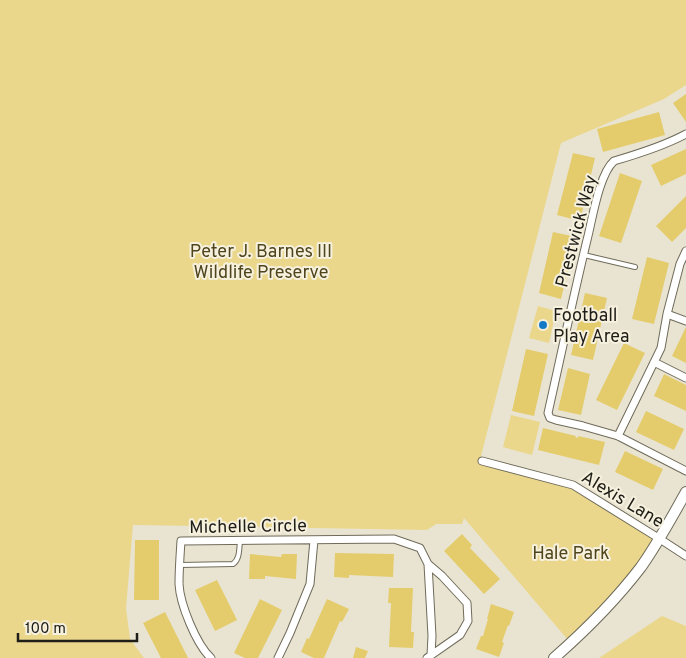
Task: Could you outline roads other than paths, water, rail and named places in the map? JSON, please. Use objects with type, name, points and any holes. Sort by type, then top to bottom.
[{"type":"street","name":"Prestwick Way","points":[[686,134],[664,144],[614,161],[610,165],[600,190],[548,413],[550,418],[556,420],[618,436],[686,471]]},
{"type":"street","points":[[618,436],[661,348],[667,314],[686,251]]},
{"type":"street","points":[[667,314],[686,321]]},
{"type":"street","points":[[654,362],[686,378]]},
{"type":"street","name":"Alexis Lane","points":[[482,461],[572,485],[660,538],[686,556]]},
{"type":"street","points":[[554,658],[600,615],[621,592],[660,538],[686,492]]},
{"type":"street","name":"Michelle Circle","points":[[211,658],[206,654],[188,622],[179,586],[181,541],[394,539],[420,548],[428,564],[467,603],[468,621],[460,635],[429,657]]},
{"type":"street","points":[[278,658],[310,584],[314,540]]},
{"type":"street","name":"Michelle Circle","points":[[428,564],[432,636],[429,657]]},
{"type":"lane","points":[[584,255],[635,267]]},
{"type":"lane","points":[[180,565],[233,564],[238,559],[240,541]]},
{"type":"place","name":"Football Play Area","points":[[543,325]]},
{"type":"park label","name":"Peter J. Barnes III Wildlife Preserve","points":[[261,261]]},
{"type":"park label","name":"Hale Park","points":[[571,553]]}]
